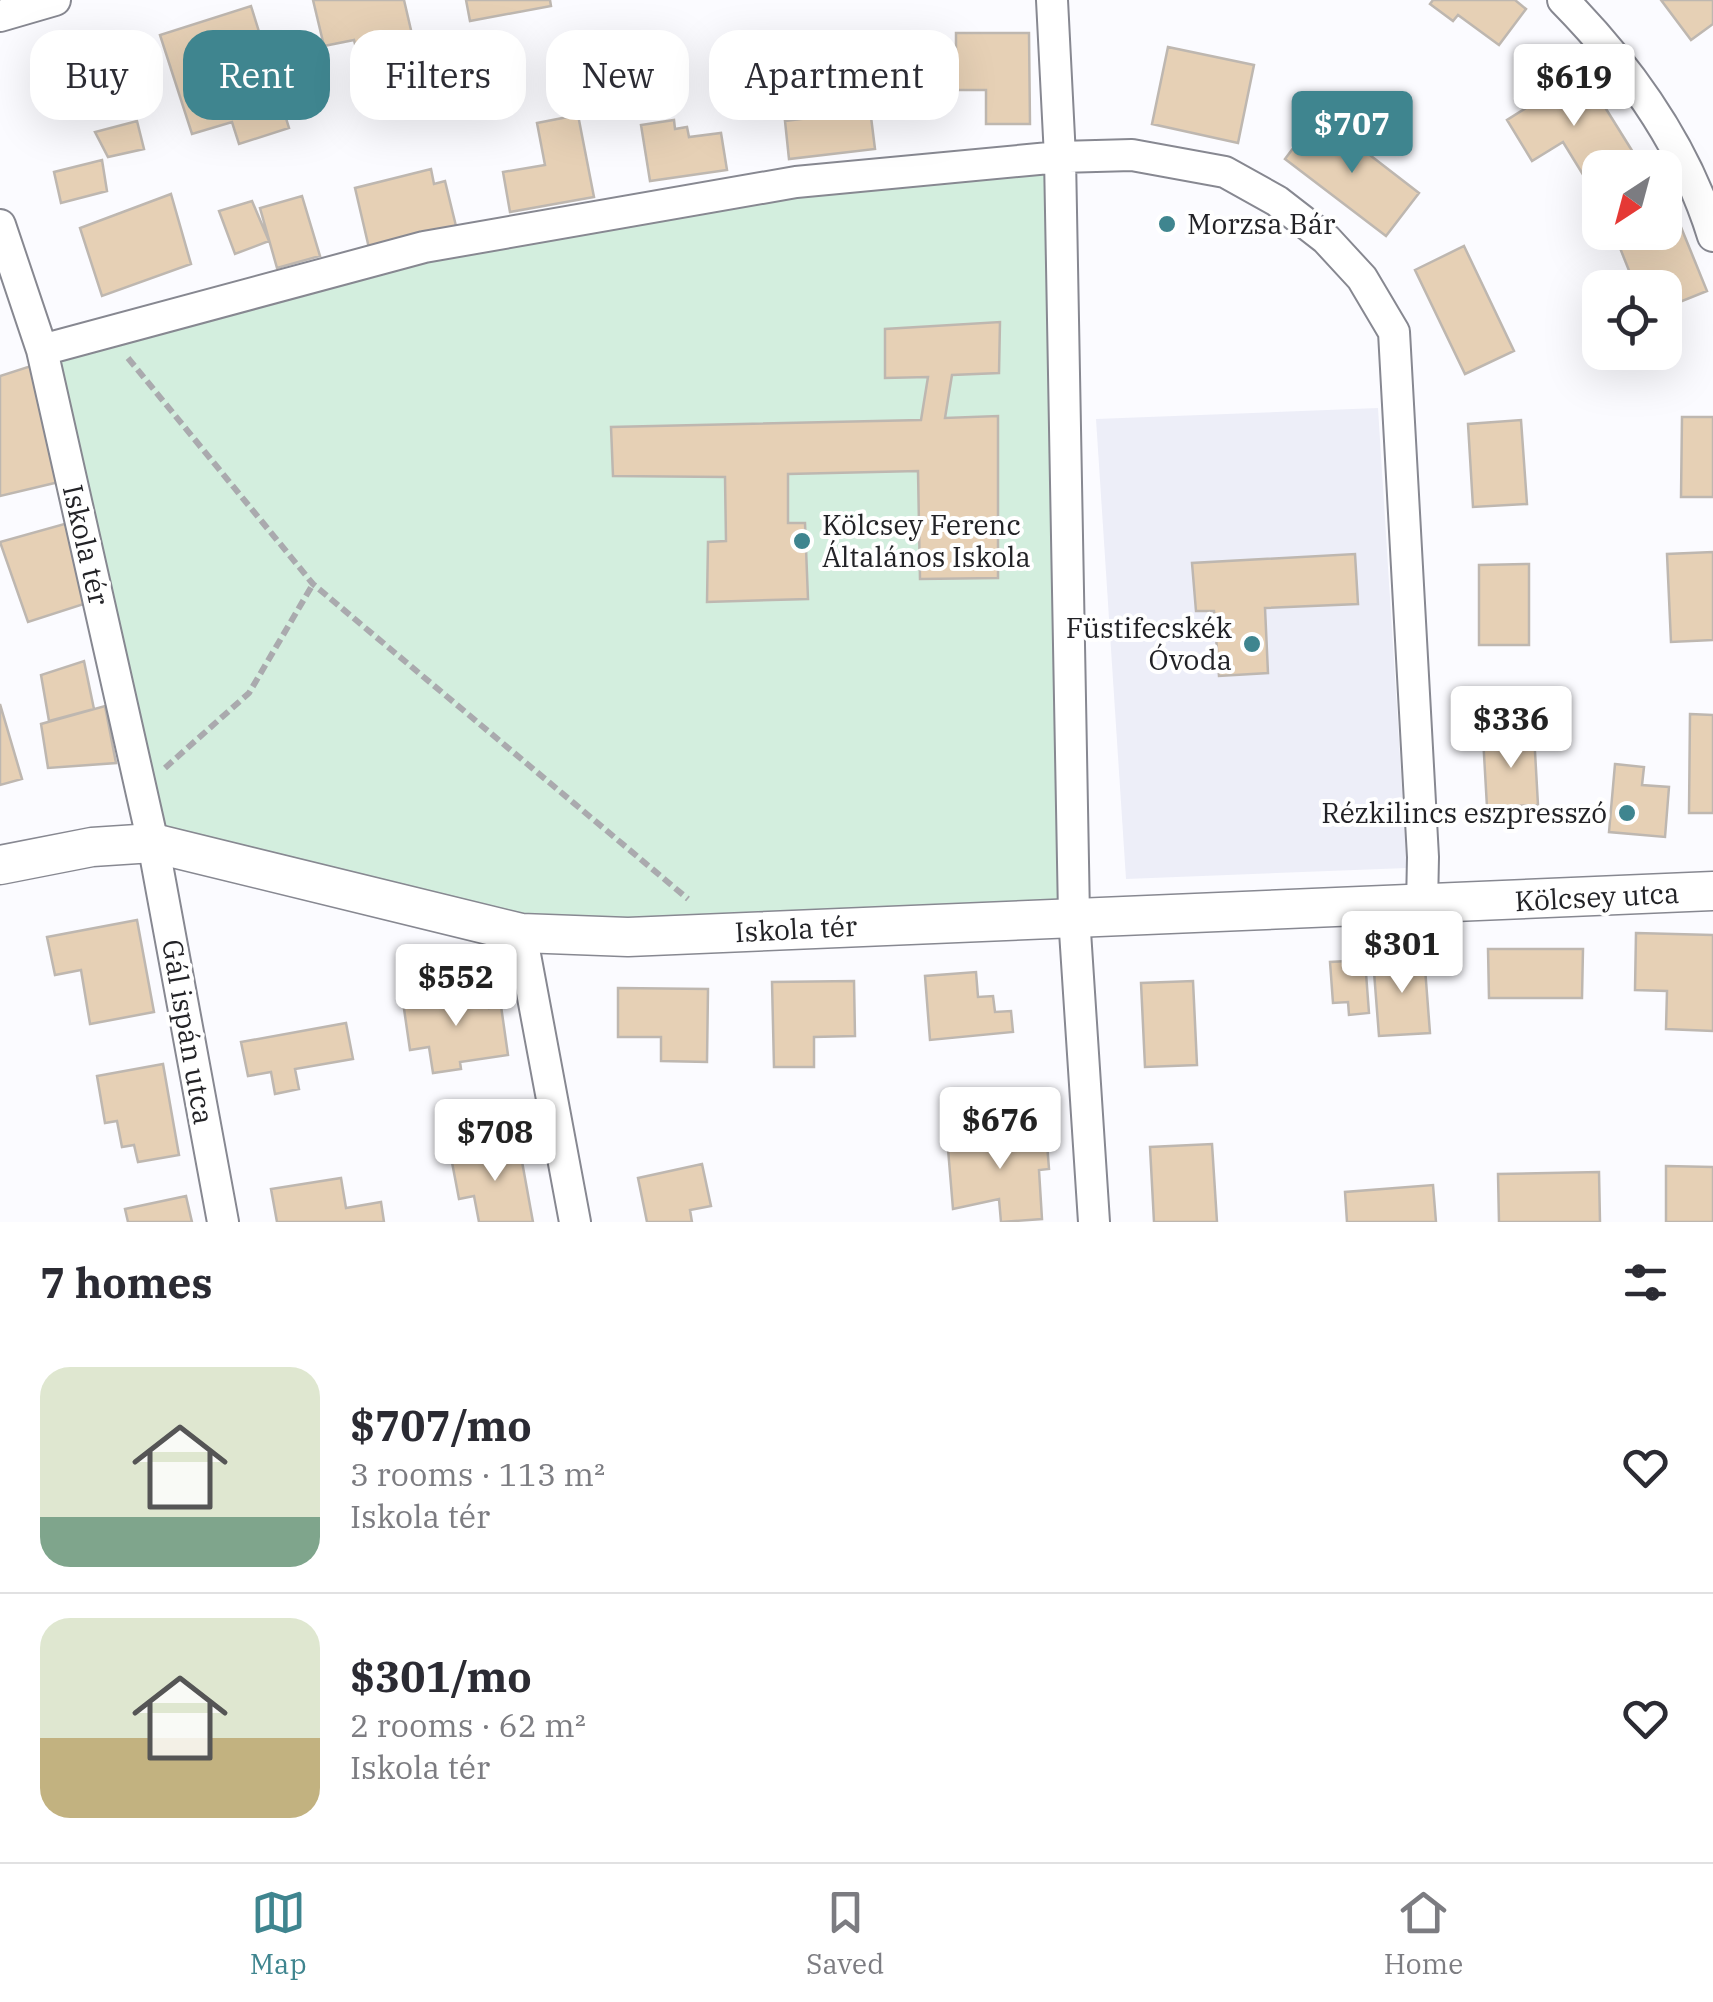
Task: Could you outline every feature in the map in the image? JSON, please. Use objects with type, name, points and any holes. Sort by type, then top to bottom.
[{"type":"street","points":[[0,16],[55,0]]},
{"type":"street","points":[[1052,0],[1060,157],[1074,916],[1094,1222]]},
{"type":"street","points":[[1562,0],[1595,33],[1684,159],[1713,236]]},
{"type":"street","points":[[0,225],[42,350],[424,247],[796,182],[1060,157],[1132,155],[1225,172],[1277,200],[1326,239],[1362,278],[1394,332],[1423,857],[1422,906]]},
{"type":"street","name":"Iskola tér","points":[[42,350],[152,843],[521,933],[628,938],[1074,916],[1422,906]]},
{"type":"street","points":[[0,865],[92,847],[152,843]]},
{"type":"street","name":"Gál ispán utca","points":[[152,843],[222,1222]]},
{"type":"street","name":"Kölcsey utca","points":[[1422,906],[1713,892]]},
{"type":"street","points":[[521,933],[575,1222]]},
{"type":"path","points":[[106,332],[313,584],[728,932]]},
{"type":"path","points":[[140,790],[248,693],[313,584]]},
{"type":"shaded area","name":"Füstifecskék Óvoda","points":[[1378,408],[1407,868],[1126,879],[1096,419]]},
{"type":"green space","points":[[1060,157],[1074,916],[628,937],[153,843],[42,350],[424,247]]},
{"type":"building","points":[[313,0],[404,0],[411,30],[350,30],[350,41],[330,45],[330,30],[320,30]]},
{"type":"building","points":[[466,0],[550,0],[551,6],[470,21]]},
{"type":"building","points":[[1433,0],[1515,0],[1526,9],[1499,45],[1458,15],[1453,21],[1430,4]]},
{"type":"building","points":[[1661,0],[1713,0],[1713,24],[1691,40]]},
{"type":"building","points":[[251,6],[258,30],[183,30],[183,106],[163,34]]},
{"type":"building","points":[[959,33],[1029,33],[1030,124],[986,124],[986,90],[959,90]]},
{"type":"building","points":[[1168,47],[1254,65],[1238,143],[1152,124]]},
{"type":"building","points":[[1583,72],[1632,150],[1582,150],[1582,173],[1563,142],[1532,161],[1507,120]]},
{"type":"building","points":[[1318,115],[1419,193],[1386,236],[1285,159]]},
{"type":"building","points":[[187,120],[287,120],[289,128],[239,144],[232,122],[192,134]]},
{"type":"building","points":[[579,120],[594,197],[510,212],[503,172],[545,165],[537,123]]},
{"type":"building","points":[[674,120],[675,129],[687,127],[689,137],[721,133],[727,170],[650,181],[641,125]]},
{"type":"building","points":[[871,120],[875,149],[789,159],[785,121]]},
{"type":"building","points":[[137,121],[144,149],[108,157],[95,132]]},
{"type":"building","points":[[102,160],[107,191],[61,203],[54,172]]},
{"type":"building","points":[[431,169],[434,184],[445,181],[456,226],[369,248],[355,188]]},
{"type":"building","points":[[171,194],[191,264],[102,296],[80,228]]},
{"type":"building","points":[[302,196],[320,256],[277,268],[260,208]]},
{"type":"building","points":[[252,201],[269,241],[235,254],[219,211]]},
{"type":"building","points":[[1682,230],[1707,291],[1682,301],[1682,270],[1629,270],[1621,250],[1682,250]]},
{"type":"building","points":[[1464,246],[1514,351],[1465,374],[1415,270]]},
{"type":"building","points":[[1000,322],[999,373],[952,375],[945,418],[998,416],[998,578],[920,579],[918,471],[788,474],[788,523],[805,523],[808,599],[707,602],[708,542],[726,541],[725,477],[613,476],[611,427],[921,420],[928,377],[885,378],[885,329]]},
{"type":"building","points":[[34,365],[63,481],[0,496],[0,376]]},
{"type":"building","points":[[1682,417],[1713,417],[1713,497],[1681,497]]},
{"type":"building","points":[[1521,420],[1527,504],[1473,507],[1468,424]]},
{"type":"building","points":[[68,523],[87,603],[28,622],[0,542]]},
{"type":"building","points":[[1713,552],[1713,640],[1671,642],[1667,554]]},
{"type":"building","points":[[1355,554],[1358,604],[1265,608],[1268,673],[1219,676],[1214,611],[1196,611],[1192,563]]},
{"type":"building","points":[[1529,564],[1529,645],[1479,645],[1479,565]]},
{"type":"building","points":[[84,661],[94,709],[49,721],[41,675]]},
{"type":"building","points":[[0,704],[22,779],[0,785]]},
{"type":"building","points":[[105,706],[116,763],[48,768],[41,724]]},
{"type":"building","points":[[1690,714],[1713,715],[1713,813],[1689,813]]},
{"type":"building","points":[[1534,734],[1538,805],[1487,807],[1483,737]]},
{"type":"building","points":[[1615,764],[1644,767],[1642,785],[1669,787],[1665,837],[1609,832]]},
{"type":"building","points":[[137,920],[154,1012],[90,1024],[81,970],[55,975],[47,937]]},
{"type":"building","points":[[1636,933],[1713,935],[1713,1031],[1666,1029],[1667,991],[1635,990]]},
{"type":"building","points":[[1488,949],[1583,949],[1582,998],[1489,998]]},
{"type":"building","points":[[1424,955],[1430,1033],[1379,1036],[1373,959]]},
{"type":"building","points":[[1365,960],[1369,1013],[1349,1015],[1348,1002],[1333,1003],[1330,962]]},
{"type":"building","points":[[976,972],[978,997],[993,996],[995,1012],[1011,1011],[1013,1032],[930,1040],[925,976]]},
{"type":"building","points":[[854,981],[855,1036],[814,1037],[814,1067],[774,1067],[772,982]]},
{"type":"building","points":[[1193,981],[1197,1065],[1145,1067],[1141,983]]},
{"type":"building","points":[[618,988],[708,989],[707,1062],[661,1061],[661,1037],[618,1037]]},
{"type":"building","points":[[487,990],[489,1008],[501,1006],[508,1055],[460,1062],[461,1069],[433,1073],[429,1047],[410,1050],[403,1002]]},
{"type":"building","points":[[346,1023],[353,1059],[295,1069],[299,1089],[275,1094],[271,1072],[248,1076],[241,1042]]},
{"type":"building","points":[[163,1064],[179,1155],[138,1162],[134,1145],[122,1147],[117,1121],[105,1123],[97,1076]]},
{"type":"building","points":[[1046,1130],[1049,1169],[1039,1170],[1042,1219],[1001,1222],[999,1199],[953,1209],[947,1137]]},
{"type":"building","points":[[1212,1144],[1217,1222],[1154,1222],[1150,1147]]},
{"type":"building","points":[[519,1145],[533,1222],[479,1222],[474,1196],[459,1199],[451,1157]]},
{"type":"building","points":[[702,1164],[711,1206],[690,1210],[692,1222],[647,1222],[638,1178]]},
{"type":"building","points":[[1666,1166],[1713,1167],[1713,1222],[1666,1222]]},
{"type":"building","points":[[1599,1172],[1600,1222],[1499,1222],[1498,1174]]},
{"type":"building","points":[[341,1178],[346,1208],[381,1202],[384,1222],[277,1222],[271,1189]]},
{"type":"building","points":[[1433,1185],[1436,1222],[1347,1222],[1345,1192]]},
{"type":"building","points":[[186,1196],[192,1222],[128,1222],[125,1209]]},
{"type":"place","name":"Morzsa Bár","points":[[1167,224]]},
{"type":"place","name":"Kölcsey Ferenc Általános Iskola","points":[[802,541]]},
{"type":"place","name":"Füstifecskék Óvoda","points":[[1252,644]]},
{"type":"place","name":"Rézkilincs eszpresszó","points":[[1627,813]]}]
